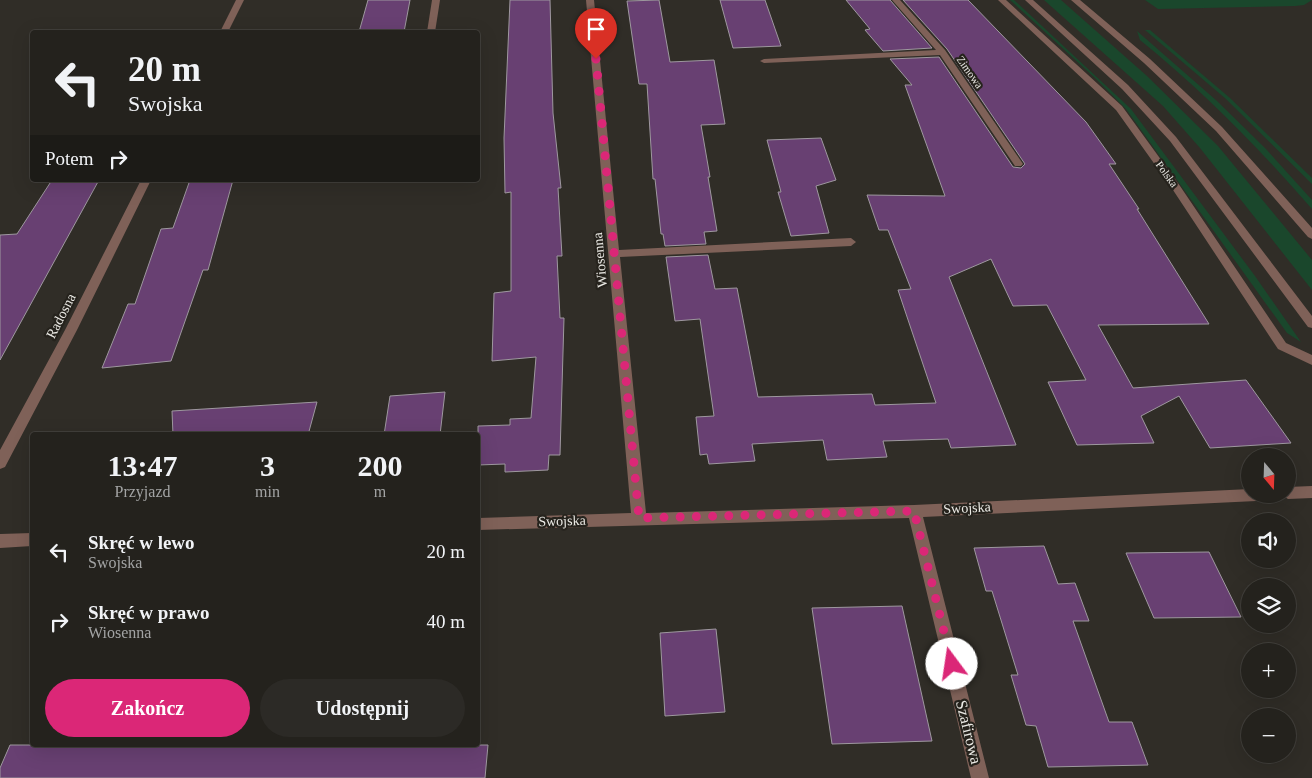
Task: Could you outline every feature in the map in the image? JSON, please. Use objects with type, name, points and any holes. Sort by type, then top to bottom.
[{"type":"street","points":[[225,30],[240,0]]},
{"type":"street","points":[[431,30],[436,0]]},
{"type":"street","name":"Wiosenna","points":[[590,0],[639,518]]},
{"type":"street","name":"Zimowa","points":[[896,0],[942,52],[1018,164]]},
{"type":"street","name":"Polska","points":[[1002,0],[1119,108],[1177,188],[1282,346],[1312,360]]},
{"type":"street","name":"Polska","points":[[1029,0],[1125,87],[1167,133],[1217,195],[1312,324]]},
{"type":"street","points":[[1075,0],[1147,60],[1219,129],[1312,235]]},
{"type":"street","points":[[764,61],[942,52]]},
{"type":"street","name":"Radosna","points":[[0,463],[71,330],[145,182]]},
{"type":"street","points":[[614,254],[851,242]]},
{"type":"street","points":[[1296,493],[1312,492]]},
{"type":"street","name":"Swojska","points":[[480,524],[914,511],[1241,496]]},
{"type":"street","name":"Szafirowa","points":[[914,511],[980,778]]},
{"type":"street","points":[[0,542],[30,540]]},
{"type":"green space","points":[[1010,0],[1014,0],[1131,109],[1255,276],[1301,342],[1287,333],[1126,109]]},
{"type":"green space","points":[[1044,0],[1061,0],[1147,76],[1218,146],[1312,260],[1312,290],[1200,148],[1163,106]]},
{"type":"green space","points":[[1145,0],[1312,0],[1304,5],[1295,6],[1158,9]]},
{"type":"green space","points":[[1145,30],[1150,30],[1230,98],[1312,178],[1312,184],[1226,99]]},
{"type":"green space","points":[[1137,31],[1217,101],[1266,149],[1312,200],[1312,209],[1230,121],[1186,79],[1140,40]]},
{"type":"building","points":[[368,0],[410,0],[404,30],[360,30]]},
{"type":"building","points":[[510,0],[550,0],[553,113],[561,188],[558,188],[562,256],[557,256],[560,318],[564,318],[560,455],[549,455],[548,470],[505,472],[505,464],[480,465],[480,432],[478,432],[478,426],[510,425],[510,419],[531,418],[536,357],[492,361],[494,293],[511,291],[511,192],[505,193],[504,138]]},
{"type":"building","points":[[659,0],[670,62],[714,60],[725,124],[701,125],[717,231],[704,232],[706,244],[665,246],[663,234],[661,234],[655,179],[653,179],[647,84],[639,84],[627,1]]},
{"type":"building","points":[[720,0],[765,0],[781,46],[733,48]]},
{"type":"building","points":[[846,0],[890,0],[932,48],[883,51],[865,30],[870,29]]},
{"type":"building","points":[[903,0],[968,0],[1086,122],[1116,164],[1109,164],[1139,209],[1137,209],[1209,324],[1098,325],[1133,388],[1246,380],[1291,443],[1210,448],[1179,396],[1141,416],[1154,443],[1077,445],[1048,382],[1086,380],[1047,305],[1013,306],[991,259],[949,277],[1016,445],[951,448],[948,439],[883,441],[887,457],[827,460],[823,440],[752,444],[755,461],[709,464],[707,454],[700,455],[696,417],[714,416],[700,319],[675,321],[666,257],[708,255],[715,289],[737,288],[758,397],[872,394],[875,405],[936,403],[898,290],[911,289],[888,230],[879,230],[867,195],[945,196],[905,85],[912,85],[890,59],[939,57],[1013,167],[1021,168],[1025,164],[947,49]]},
{"type":"building","points":[[821,138],[836,180],[816,186],[829,233],[791,236],[778,192],[781,192],[767,140]]},
{"type":"building","points":[[51,182],[98,182],[0,360],[0,235],[17,234]]},
{"type":"building","points":[[189,182],[232,182],[208,270],[203,270],[171,361],[102,368],[128,304],[135,304],[161,229],[173,228]]},
{"type":"building","points":[[445,392],[440,432],[384,432],[390,396]]},
{"type":"building","points":[[317,402],[309,432],[173,432],[172,411]]},
{"type":"building","points":[[1044,546],[1058,584],[1075,583],[1089,621],[1073,621],[1109,722],[1132,722],[1148,765],[1048,767],[1036,726],[1026,725],[1011,675],[1018,675],[992,591],[986,591],[974,548]]},
{"type":"building","points":[[1209,552],[1241,617],[1154,618],[1126,553]]},
{"type":"building","points":[[902,606],[932,741],[832,744],[812,608]]},
{"type":"building","points":[[716,629],[725,712],[665,716],[660,633]]},
{"type":"building","points":[[10,745],[30,745],[30,747],[480,747],[480,745],[488,745],[485,778],[0,778],[0,768]]},
{"type":"route","points":[[596,59],[639,518],[914,511],[952,664]]}]
